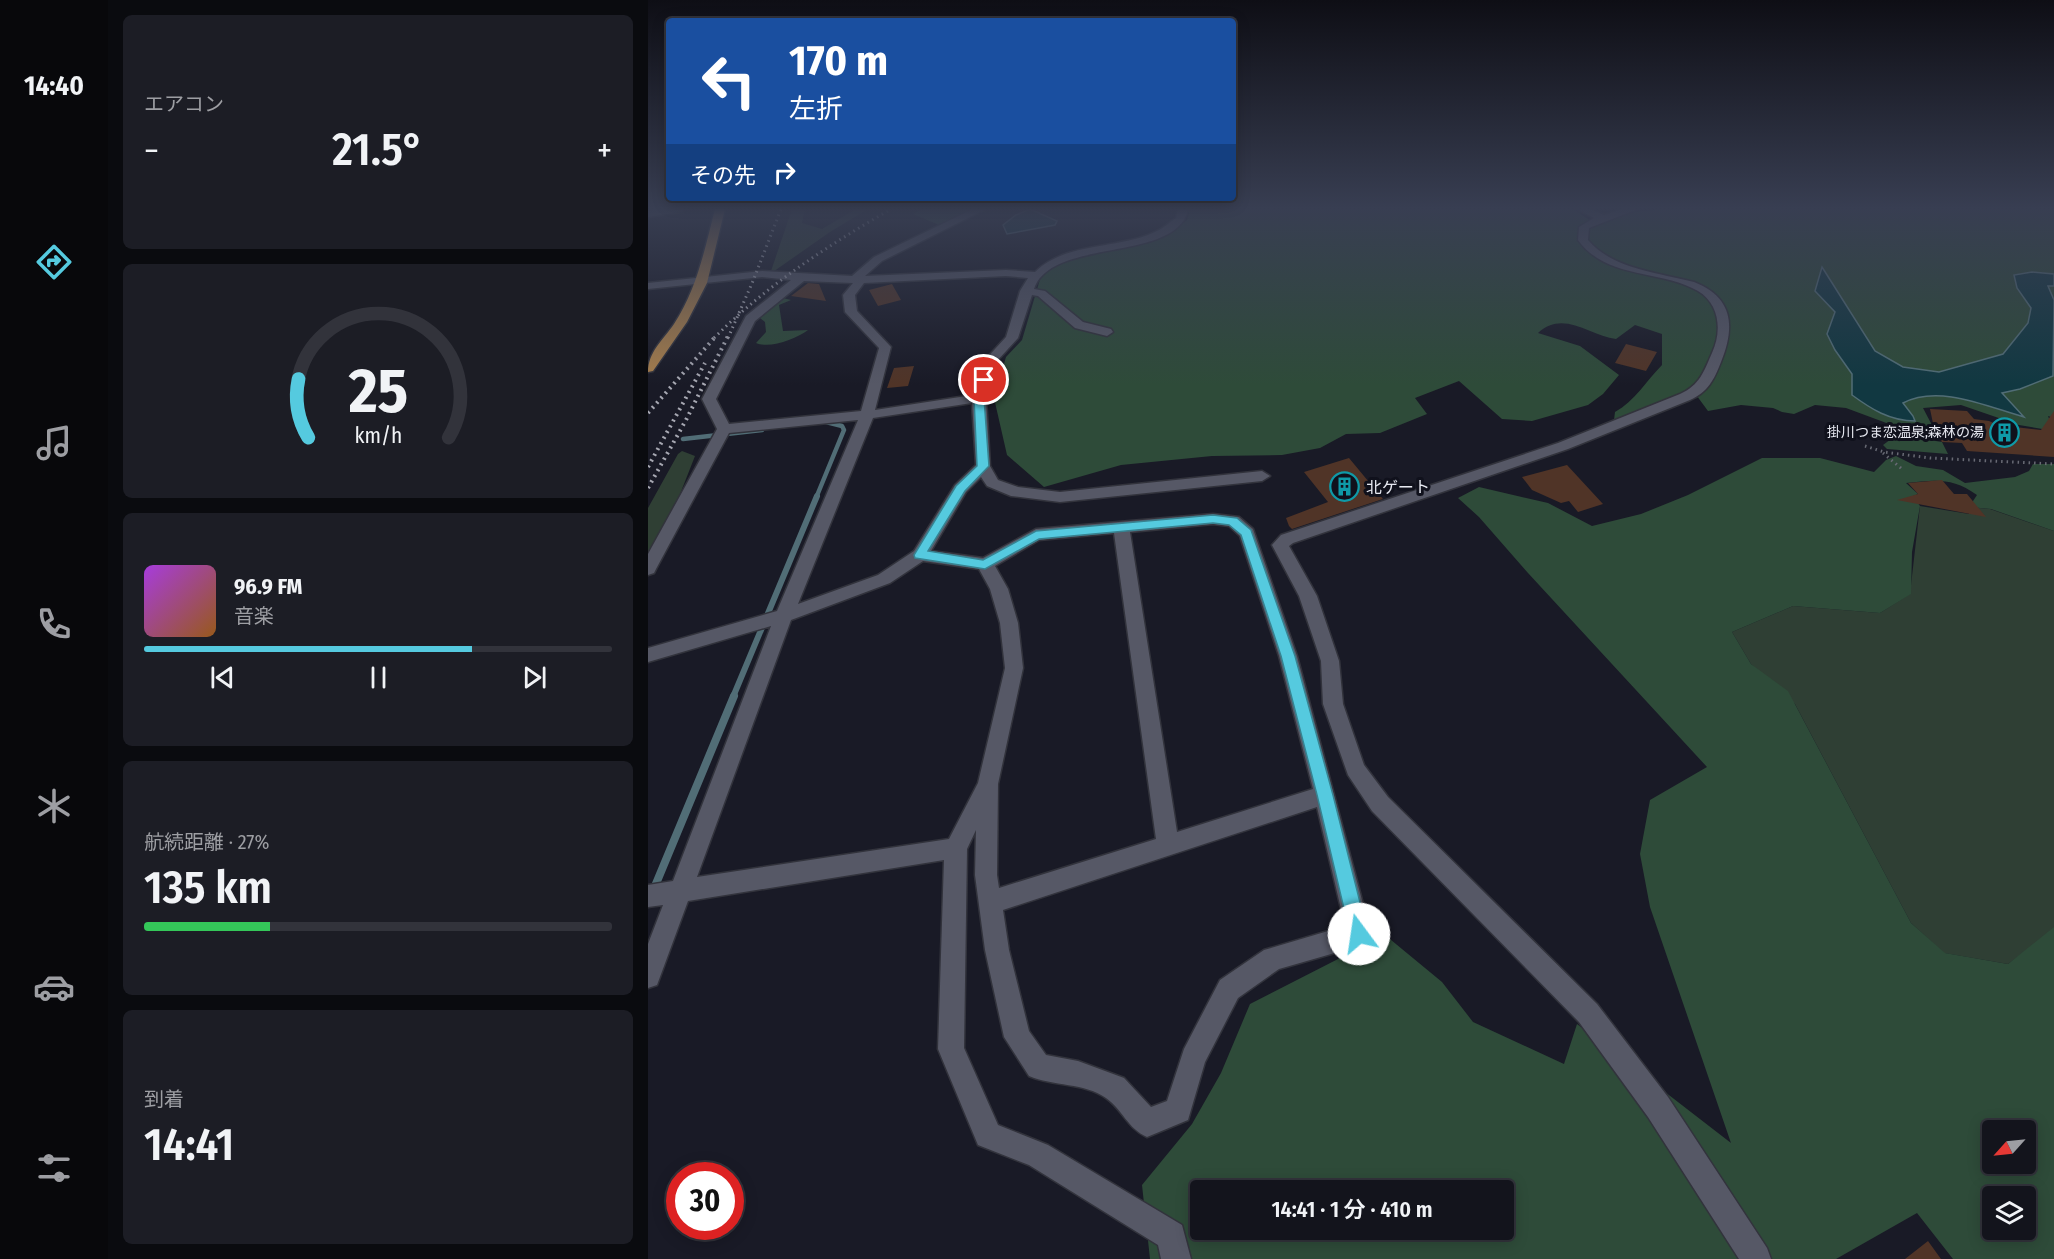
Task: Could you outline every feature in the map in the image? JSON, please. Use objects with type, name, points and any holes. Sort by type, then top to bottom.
[{"type":"main road","points":[[648,368],[681,322],[702,281],[705,268]]},
{"type":"street","points":[[648,976],[784,615],[867,415],[885,347],[851,312],[849,295],[858,280],[870,268]]},
{"type":"street","points":[[1044,268],[1035,275],[1026,291],[1012,338],[990,361],[979,398],[983,466],[992,483],[1016,492],[1060,497],[1262,476]]},
{"type":"street","points":[[1629,268],[1690,284],[1702,290],[1725,319],[1725,337],[1710,377],[1697,391],[1602,432],[1434,492],[1287,539],[1280,545],[1308,596],[1330,660],[1333,704],[1356,769],[1380,804],[1588,1013],[1658,1107],[1756,1259]]},
{"type":"street","points":[[648,286],[762,274],[858,280],[1006,273],[1035,275]]},
{"type":"street","points":[[648,569],[721,436],[709,399],[750,319],[800,278]]},
{"type":"street","points":[[1026,291],[1041,293],[1079,325],[1107,332]]},
{"type":"street","points":[[721,436],[979,398]]},
{"type":"street","points":[[648,655],[784,615],[884,579],[920,555],[960,489],[983,466]]},
{"type":"street","points":[[920,555],[985,564],[1036,535],[1213,519],[1233,521],[1246,533],[1288,656],[1359,934],[1273,960],[1229,990],[1193,1058],[1178,1110],[1147,1124],[1115,1087],[1078,1074],[1038,1067],[1017,1037],[997,950],[987,874],[988,784],[1014,668],[1009,623],[999,590],[985,564]]},
{"type":"street","points":[[1121,527],[1168,845]]},
{"type":"street","points":[[988,784],[956,848],[951,1049],[988,1135],[1038,1155],[1171,1236],[1176,1259]]},
{"type":"street","points":[[990,902],[1325,795]]},
{"type":"street","points":[[648,896],[956,848]]},
{"type":"path","points":[[1865,446],[1882,452],[2054,464]]},
{"type":"path","points":[[1882,452],[1902,469]]},
{"type":"green space","points":[[1049,268],[2054,268],[2054,418],[2048,416],[2054,431],[2019,425],[1961,405],[1923,408],[1934,429],[1908,431],[1846,408],[1815,405],[1794,414],[1773,408],[1741,405],[1708,411],[1694,392],[1614,420],[1615,412],[1634,397],[1662,365],[1662,334],[1635,325],[1616,339],[1577,326],[1557,323],[1538,333],[1580,346],[1619,375],[1603,394],[1588,405],[1532,421],[1502,419],[1459,381],[1415,398],[1427,414],[1380,433],[1346,434],[1320,448],[1282,455],[1212,456],[1121,465],[1044,487],[1007,455],[994,398],[1006,357],[1022,340],[1041,276]]},
{"type":"green space","points":[[783,298],[791,300],[779,305],[783,331],[808,330],[783,342],[768,345],[756,343],[766,332],[765,322],[760,318]]},
{"type":"green space","points":[[1904,436],[1942,442],[1948,454],[1887,449],[1883,445],[1891,439]]},
{"type":"green space","points":[[682,451],[695,456],[675,507],[648,553],[648,508],[678,454]]},
{"type":"green space","points":[[1896,456],[1916,466],[1943,470],[1965,483],[2015,477],[2029,471],[2033,464],[2054,464],[2054,531],[1991,509],[1969,507],[1977,495],[1959,485],[1943,481],[1906,483],[1918,494],[1913,496],[1920,506],[1912,552],[1911,594],[1880,613],[1793,606],[1732,632],[1751,664],[1788,691],[1911,923],[1945,953],[2008,964],[2054,927],[2054,1259],[1953,1259],[1917,1213],[1836,1259],[1150,1259],[1142,1185],[1192,1124],[1221,1073],[1250,1004],[1385,935],[1442,982],[1473,1022],[1564,1064],[1577,1024],[1731,1143],[1650,907],[1640,854],[1650,800],[1707,767],[1479,517],[1458,498],[1479,487],[1548,503],[1592,526],[1641,514],[1688,495],[1762,458],[1820,458],[1874,472],[1886,460]]},
{"type":"green space","points":[[1920,506],[1969,514],[1969,507],[1990,509],[2054,531],[2054,930],[2008,964],[1944,953],[1911,923],[1795,704],[1751,664],[1732,632],[1793,606],[1880,613],[1910,594]]},
{"type":"water","points":[[1822,268],[1875,351],[1903,367],[1939,372],[2003,354],[2028,323],[2031,308],[2017,288],[2014,275],[2032,272],[2054,274],[2054,286],[2048,286],[2054,300],[2053,376],[2020,389],[2002,393],[2024,417],[1964,399],[1932,396],[1903,403],[1915,421],[1897,419],[1866,405],[1852,395],[1852,374],[1827,334],[1835,312],[1815,291]]},
{"type":"building","points":[[808,283],[819,284],[826,301],[791,296]]},
{"type":"building","points":[[892,284],[901,300],[878,306],[869,290]]},
{"type":"building","points":[[1626,344],[1657,352],[1646,371],[1615,363]]},
{"type":"building","points":[[914,366],[908,386],[887,388],[894,368]]},
{"type":"building","name":"掛川つま恋温泉;森林の湯","points":[[1930,409],[1967,411],[1974,419],[1998,425],[2041,430],[2054,411],[2054,457],[1967,451],[1962,443],[1942,442],[1935,433]]},
{"type":"building","name":"北ゲート","points":[[1349,458],[1383,499],[1292,529],[1286,518],[1328,502],[1304,472]]},
{"type":"building","points":[[1567,465],[1603,504],[1578,512],[1569,501],[1561,503],[1532,490],[1522,477]]},
{"type":"building","points":[[1942,480],[1954,494],[1967,494],[1986,517],[1897,500],[1918,494],[1908,483]]},
{"type":"building","points":[[1928,1241],[1941,1259],[1905,1259]]},
{"type":"waterway","points":[[816,498],[844,430],[842,426],[826,422]]},
{"type":"waterway","points":[[683,439],[762,430]]},
{"type":"waterway","points":[[733,697],[817,496]]},
{"type":"waterway","points":[[648,903],[734,696]]},
{"type":"railway","points":[[738,316],[758,268]]},
{"type":"railway","points":[[738,316],[798,268]]},
{"type":"railway","points":[[715,337],[738,316]]},
{"type":"railway","points":[[728,338],[738,316]]},
{"type":"railway","points":[[648,488],[686,420],[728,336]]},
{"type":"railway","points":[[648,413],[715,337]]},
{"type":"railway","points":[[648,467],[705,363]]},
{"type":"place","name":"掛川つま恋温泉;森林の湯","points":[[2005,432]]},
{"type":"place","name":"北ゲート","points":[[1345,487]]},
{"type":"route","points":[[984,380],[979,398],[983,466],[960,489],[944,519],[920,555],[985,564],[1036,535],[1213,519],[1233,521],[1246,533],[1288,656],[1359,934]]}]
